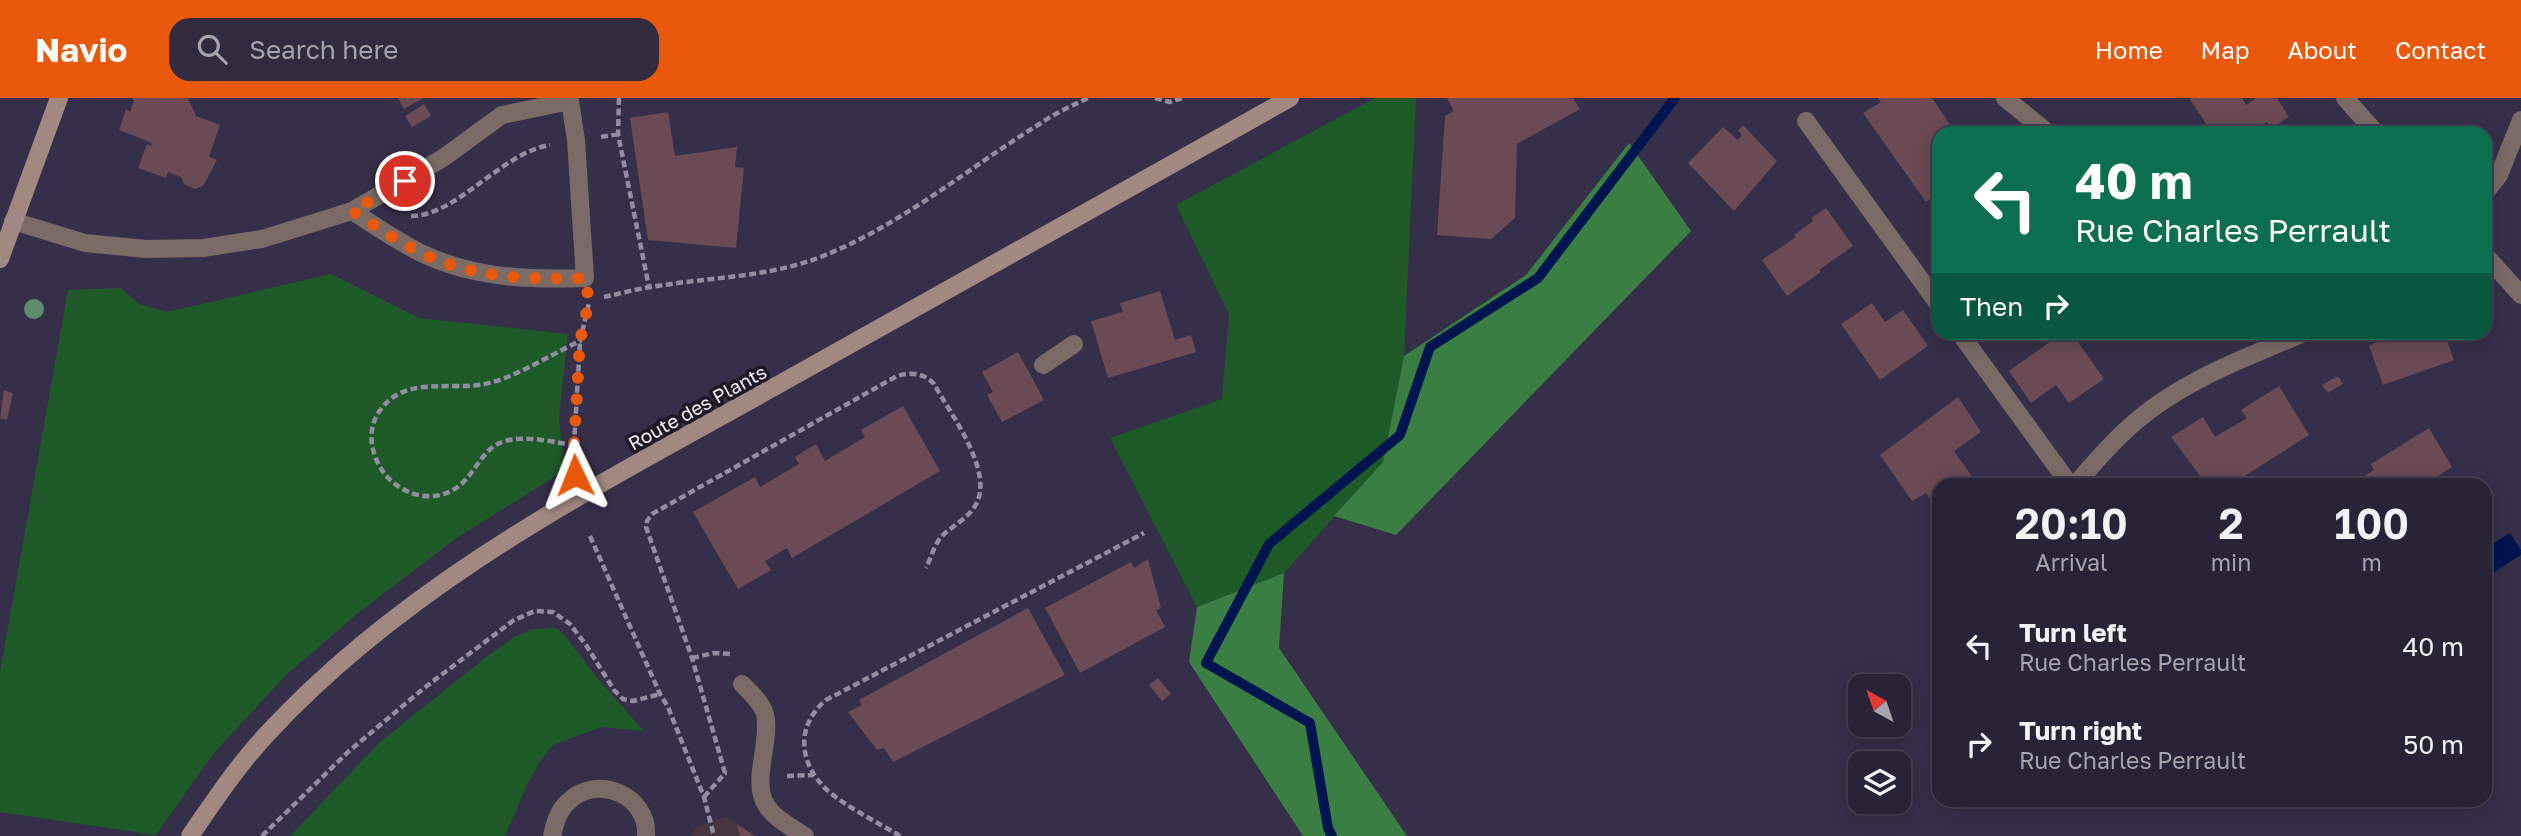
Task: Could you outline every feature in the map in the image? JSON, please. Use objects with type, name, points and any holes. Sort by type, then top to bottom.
[{"type":"main road","points":[[0,259],[59,98]]},
{"type":"main road","name":"Route des Plants","points":[[190,836],[265,736],[309,692],[386,624],[502,542],[1290,98]]},
{"type":"street","points":[[2005,98],[2039,126]]},
{"type":"street","points":[[2345,98],[2370,126]]},
{"type":"street","points":[[13,221],[85,243],[176,249],[228,246],[262,239],[352,211],[443,158],[502,114],[570,101],[576,140],[585,278],[528,280],[454,267],[420,253],[352,211]]},
{"type":"street","points":[[2492,184],[2499,175],[2521,120]]},
{"type":"street","points":[[1805,121],[1932,294]]},
{"type":"street","points":[[2492,263],[2521,295]]},
{"type":"street","points":[[1965,340],[2067,478]]},
{"type":"street","points":[[2079,478],[2115,440],[2156,406],[2214,372],[2286,340]]},
{"type":"street","points":[[1042,365],[1074,344]]},
{"type":"street","points":[[742,684],[765,714],[762,781],[764,802],[782,820],[805,836]]},
{"type":"street","points":[[552,836],[559,812],[569,800],[581,792],[596,788],[611,789],[636,804],[643,816],[646,836]]},
{"type":"path","points":[[619,98],[618,134],[649,287]]},
{"type":"path","points":[[589,301],[649,287],[759,273],[822,256],[861,239],[899,217],[1042,121],[1088,98]]},
{"type":"path","points":[[1155,98],[1170,102],[1182,98]]},
{"type":"path","points":[[382,230],[393,217],[435,212],[529,150],[618,134]]},
{"type":"path","points":[[575,475],[574,445],[580,341],[589,301],[585,278]]},
{"type":"path","points":[[574,445],[521,438],[507,440],[486,454],[457,487],[434,495],[419,495],[407,493],[388,480],[378,464],[371,438],[375,418],[382,408],[404,391],[427,385],[468,386],[494,382],[580,341]]},
{"type":"path","points":[[725,773],[692,658],[646,527],[650,517],[897,376],[908,374],[926,377],[934,384],[974,455],[980,489],[976,505],[967,516],[940,537],[926,568]]},
{"type":"path","points":[[900,836],[828,790],[810,769],[804,752],[803,736],[805,727],[817,708],[826,700],[1144,533]]},
{"type":"path","points":[[590,536],[668,707],[704,797],[714,836]]},
{"type":"path","points":[[262,836],[348,752],[424,688],[514,620],[534,611],[553,612],[570,624],[614,690],[623,699],[633,701],[660,694]]},
{"type":"path","points":[[692,658],[730,653]]},
{"type":"shaded area","points":[[2510,533],[2521,550],[2521,555],[2492,574],[2492,545]]},
{"type":"shaded area","points":[[727,816],[755,836],[690,836],[696,827]]},
{"type":"green space","points":[[1375,98],[1416,98],[1404,356],[1383,462],[1284,573],[1197,607],[1110,438],[1222,399],[1229,314],[1176,205]]},
{"type":"green space","points":[[1629,143],[1691,231],[1396,535],[1334,516],[1383,462],[1404,356],[1526,275]]},
{"type":"green space","points":[[331,274],[419,318],[568,334],[559,417],[564,471],[455,539],[357,614],[286,675],[213,754],[156,835],[0,812],[0,672],[68,290],[121,288],[139,304],[167,312]]},
{"type":"green space","points":[[1284,573],[1279,648],[1407,836],[1303,836],[1189,662],[1197,607]]},
{"type":"green space","points":[[556,628],[644,731],[601,727],[553,745],[527,785],[505,836],[290,836],[380,742],[485,658],[514,637],[532,629]]},
{"type":"building","points":[[132,98],[188,98],[196,116],[220,125],[209,157],[217,160],[203,186],[195,189],[184,184],[181,177],[168,172],[166,178],[138,168],[147,144],[151,146],[152,143],[119,130],[126,109],[130,112],[134,101]]},
{"type":"building","points":[[398,98],[423,98],[404,109]]},
{"type":"building","points":[[1447,98],[1573,98],[1580,109],[1517,144],[1515,218],[1491,239],[1437,235],[1445,116],[1454,111]]},
{"type":"building","points":[[1878,98],[1932,98],[1951,126],[1932,126],[1932,197],[1926,202],[1863,113],[1881,102]]},
{"type":"building","points":[[2189,98],[2242,98],[2246,105],[2256,98],[2277,98],[2289,117],[2274,126],[2270,126],[2267,122],[2260,126],[2207,126]]},
{"type":"building","points":[[424,104],[431,116],[412,127],[405,116]]},
{"type":"building","points":[[668,112],[675,156],[737,147],[735,167],[744,168],[736,248],[648,240],[630,118]]},
{"type":"building","points":[[1743,125],[1777,161],[1734,211],[1688,163],[1723,127],[1738,140],[1742,135],[1738,131]]},
{"type":"building","points":[[1826,208],[1853,246],[1787,296],[1762,260],[1796,237],[1794,235],[1813,221],[1811,218]]},
{"type":"building","points":[[1160,291],[1175,340],[1191,335],[1196,352],[1108,378],[1091,321],[1123,312],[1120,303]]},
{"type":"building","points":[[1872,303],[1885,322],[1903,310],[1928,346],[1880,380],[1841,324]]},
{"type":"building","points":[[2053,340],[2077,340],[2104,379],[2069,403],[2056,385],[2031,403],[2009,371]]},
{"type":"building","points":[[2383,340],[2447,340],[2454,360],[2383,385],[2369,345]]},
{"type":"building","points":[[1018,352],[1044,400],[1002,422],[987,395],[993,392],[982,372]]},
{"type":"building","points":[[2338,376],[2343,384],[2328,393],[2322,385]]},
{"type":"building","points":[[2279,386],[2309,435],[2242,478],[2202,478],[2171,437],[2203,417],[2215,437],[2247,418],[2241,410]]},
{"type":"building","points":[[4,390],[13,393],[7,420],[0,418]]},
{"type":"building","points":[[1958,397],[1981,432],[1954,451],[1973,478],[1932,478],[1932,502],[1926,493],[1912,501],[1880,455]]},
{"type":"building","points":[[903,406],[940,471],[792,558],[787,548],[765,561],[771,570],[738,589],[693,512],[755,477],[760,487],[799,464],[795,457],[816,444],[825,461],[865,437],[861,430]]},
{"type":"building","points":[[2429,428],[2452,467],[2435,478],[2361,478],[2374,470],[2371,464]]},
{"type":"building","points":[[1148,559],[1161,608],[1156,610],[1165,627],[1080,673],[1045,608],[1131,562],[1134,568]]},
{"type":"building","points":[[1028,608],[1065,675],[893,762],[884,748],[877,750],[848,712],[862,705],[859,700]]},
{"type":"building","points":[[1158,678],[1171,694],[1162,701],[1149,685]]},
{"type":"building","points":[[737,824],[755,836],[740,836]]},
{"type":"waterway","points":[[1332,836],[1328,828],[1310,723],[1206,663],[1269,544],[1400,435],[1430,347],[1538,278],[1675,98]]},
{"type":"route","points":[[405,181],[352,211],[420,253],[454,267],[528,280],[585,278],[589,301],[580,341],[574,445],[575,475]]}]
